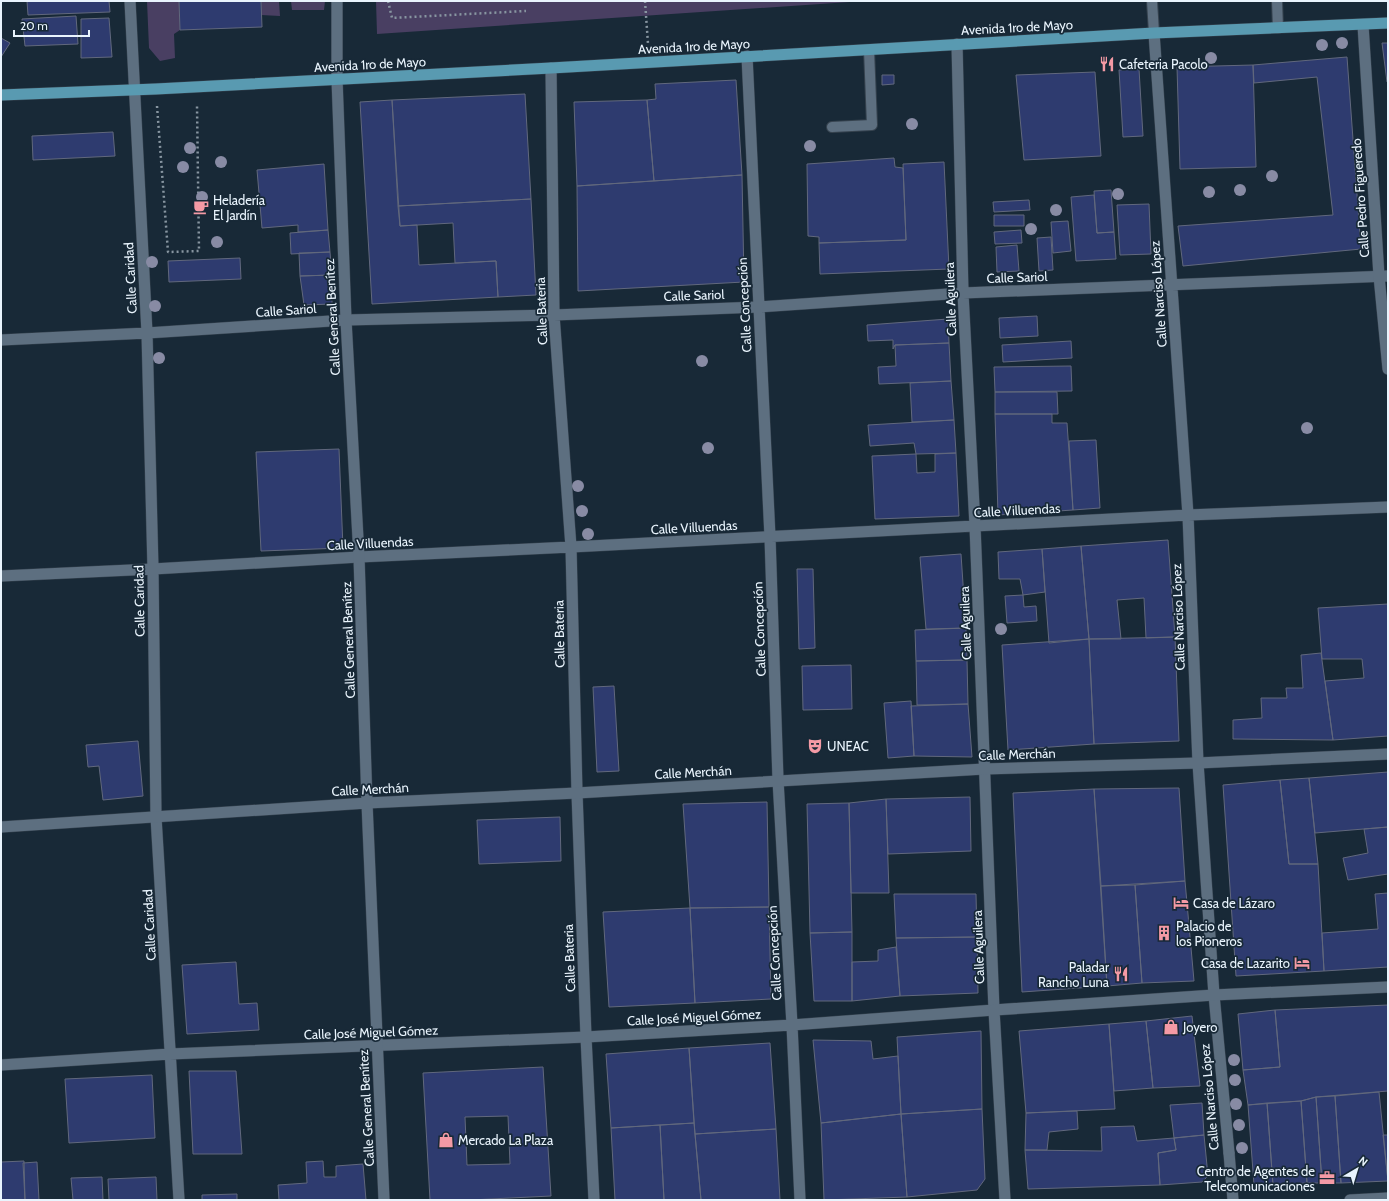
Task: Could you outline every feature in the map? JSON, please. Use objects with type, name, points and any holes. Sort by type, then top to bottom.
[{"type":"main road","name":"Avenida 1ro de Mayo","points":[[1,95],[156,89],[551,68],[1154,33],[1388,23]]},
{"type":"street","name":"Calle Caridad","points":[[130,1],[147,333],[156,816],[179,1200]]},
{"type":"street","name":"Calle General Benítez","points":[[337,1],[337,79],[346,320],[360,557],[367,803],[384,1200]]},
{"type":"street","name":"Calle Pedro Figueredo","points":[[1363,25],[1383,276],[1388,369]]},
{"type":"street","name":"Calle Narciso López","points":[[1154,33],[1188,515],[1198,763],[1214,995],[1233,1200]]},
{"type":"street","name":"Calle Aguilera","points":[[957,44],[963,293],[975,526],[994,1010],[1005,1200]]},
{"type":"street","name":"Calle Concepción","points":[[747,56],[770,536],[778,780],[800,1200]]},
{"type":"street","name":"Calle Bateria","points":[[551,68],[554,315],[571,547],[577,793],[594,1200]]},
{"type":"street","name":"Calle Sariol","points":[[1,340],[147,333],[346,320],[554,315],[758,307],[963,293],[1383,276]]},
{"type":"street","name":"Calle Villuendas","points":[[1,576],[1188,515],[1388,507]]},
{"type":"street","name":"Calle Merchán","points":[[1,827],[367,803],[577,793],[984,769],[1198,763],[1388,754]]},
{"type":"street","name":"Calle José Miguel Gómez","points":[[1,1065],[170,1054],[586,1037],[792,1025],[1214,995],[1388,986]]},
{"type":"street","points":[[1350,1200],[1388,1198]]},
{"type":"lane","points":[[1152,1],[1154,33]]},
{"type":"lane","points":[[1277,1],[1278,28]]},
{"type":"lane","points":[[832,127],[872,125],[869,50]]},
{"type":"path","points":[[388,1],[392,18],[526,11]]},
{"type":"path","points":[[645,1],[649,62]]},
{"type":"path","points":[[156,89],[168,252],[198,251],[196,86]]},
{"type":"shaded area","points":[[147,1],[179,1],[180,30],[174,34],[175,58],[160,61],[149,48]]},
{"type":"shaded area","points":[[261,1],[279,1],[280,16],[261,15]]},
{"type":"shaded area","points":[[291,1],[325,1],[324,10],[292,10]]},
{"type":"shaded area","points":[[376,1],[864,1],[377,34]]},
{"type":"building","points":[[27,1],[109,1],[110,12],[28,15]]},
{"type":"building","points":[[179,1],[261,1],[262,27],[180,30]]},
{"type":"building","points":[[76,16],[78,44],[25,46],[22,19]]},
{"type":"building","points":[[109,18],[112,57],[81,58],[81,19]]},
{"type":"building","points":[[1,38],[10,43],[1,57]]},
{"type":"building","points":[[1382,43],[1388,43],[1388,82],[1387,82]]},
{"type":"building","points":[[1347,57],[1361,249],[1183,266],[1178,226],[1333,215],[1317,77],[1254,83],[1253,65]]},
{"type":"building","points":[[1253,65],[1256,167],[1180,169],[1177,67]]},
{"type":"building","points":[[1139,69],[1143,136],[1123,137],[1119,70]]},
{"type":"building","points":[[1095,72],[1101,156],[1024,160],[1016,75]]},
{"type":"building","points":[[882,75],[894,75],[894,84],[882,85]]},
{"type":"building","points":[[736,80],[742,175],[654,181],[647,100],[656,99],[655,84]]},
{"type":"building","points":[[525,94],[531,199],[398,206],[392,100]]},
{"type":"building","points":[[392,100],[400,226],[417,225],[419,265],[496,261],[498,297],[372,304],[360,102]]},
{"type":"building","points":[[647,100],[654,181],[577,186],[574,102]]},
{"type":"building","points":[[113,132],[115,156],[33,160],[32,136]]},
{"type":"building","points":[[894,158],[895,167],[903,168],[906,240],[819,243],[819,237],[808,236],[807,164]]},
{"type":"building","points":[[944,162],[949,269],[820,274],[819,243],[906,240],[903,164]]},
{"type":"building","points":[[324,164],[328,230],[298,232],[298,225],[262,228],[257,170]]},
{"type":"building","points":[[742,175],[744,282],[578,291],[577,186]]},
{"type":"building","points":[[1111,190],[1114,232],[1097,233],[1094,191]]},
{"type":"building","points":[[1094,195],[1097,233],[1114,232],[1116,259],[1076,261],[1071,197]]},
{"type":"building","points":[[531,199],[536,295],[498,297],[496,261],[455,263],[453,223],[400,226],[398,206]]},
{"type":"building","points":[[1029,200],[1030,210],[994,212],[993,202]]},
{"type":"building","points":[[1149,204],[1151,254],[1120,255],[1117,205]]},
{"type":"building","points":[[994,215],[1024,215],[1024,226],[994,226]]},
{"type":"building","points":[[1068,221],[1071,251],[1053,253],[1051,222]]},
{"type":"building","points":[[328,230],[330,252],[291,254],[290,233]]},
{"type":"building","points":[[1021,230],[1022,243],[995,244],[994,232]]},
{"type":"building","points":[[1051,237],[1053,270],[1039,271],[1037,238]]},
{"type":"building","points":[[1017,245],[1019,271],[997,272],[996,247]]},
{"type":"building","points":[[330,252],[332,275],[300,276],[299,253]]},
{"type":"building","points":[[240,258],[241,279],[169,282],[168,261]]},
{"type":"building","points":[[332,275],[332,304],[304,305],[300,276]]},
{"type":"building","points":[[1037,316],[1038,336],[1000,338],[999,318]]},
{"type":"building","points":[[948,319],[949,343],[895,345],[893,349],[893,340],[868,341],[867,325]]},
{"type":"building","points":[[1071,341],[1072,358],[1003,362],[1002,345]]},
{"type":"building","points":[[949,343],[951,381],[879,384],[878,367],[896,366],[895,345]]},
{"type":"building","points":[[1071,366],[1072,391],[995,392],[994,367]]},
{"type":"building","points":[[951,381],[954,420],[912,422],[910,383]]},
{"type":"building","points":[[995,392],[1057,392],[1058,414],[995,414]]},
{"type":"building","points":[[995,414],[1052,414],[1052,423],[1067,423],[1073,510],[998,515]]},
{"type":"building","points":[[954,420],[956,453],[916,454],[914,443],[870,446],[868,425]]},
{"type":"building","points":[[1096,440],[1100,508],[1073,510],[1069,441]]},
{"type":"building","points":[[339,449],[343,548],[261,551],[256,452]]},
{"type":"building","points":[[956,453],[959,516],[875,519],[872,456],[916,454],[917,473],[935,472],[935,454]]},
{"type":"building","points":[[1168,540],[1175,637],[1146,638],[1144,598],[1117,600],[1121,639],[1089,639],[1081,546]]},
{"type":"building","points":[[1081,546],[1089,639],[1049,643],[1042,549]]},
{"type":"building","points":[[1042,549],[1045,592],[1023,595],[1020,579],[999,579],[998,552]]},
{"type":"building","points":[[961,554],[966,628],[926,629],[920,557]]},
{"type":"building","points":[[797,569],[813,569],[815,648],[799,649]]},
{"type":"building","points":[[1023,595],[1024,607],[1036,606],[1037,621],[1007,623],[1005,596]]},
{"type":"building","points":[[1388,604],[1388,736],[1333,740],[1325,681],[1364,678],[1362,659],[1322,659],[1318,608]]},
{"type":"building","points":[[966,628],[967,660],[916,661],[915,630]]},
{"type":"building","points":[[1175,637],[1179,741],[1094,744],[1089,639]]},
{"type":"building","points":[[1089,639],[1094,744],[1008,750],[1002,645]]},
{"type":"building","points":[[1321,653],[1333,740],[1233,739],[1233,720],[1262,718],[1261,698],[1287,698],[1286,688],[1303,688],[1301,655]]},
{"type":"building","points":[[967,660],[968,704],[917,705],[916,661]]},
{"type":"building","points":[[851,665],[852,709],[803,710],[802,666]]},
{"type":"building","points":[[614,686],[619,771],[597,772],[593,687]]},
{"type":"building","points":[[911,701],[914,756],[888,758],[884,703]]},
{"type":"building","points":[[968,704],[972,757],[914,756],[911,706]]},
{"type":"building","points":[[138,741],[143,796],[103,800],[99,766],[88,767],[86,745]]},
{"type":"building","points":[[1388,772],[1388,827],[1315,833],[1309,778]]},
{"type":"building","points":[[1309,778],[1318,864],[1289,864],[1280,780]]},
{"type":"building","points":[[1280,780],[1289,864],[1318,864],[1324,971],[1236,976],[1223,785]]},
{"type":"building","points":[[1179,788],[1185,881],[1101,886],[1094,789]]},
{"type":"building","points":[[1094,789],[1107,986],[1022,992],[1013,793]]},
{"type":"building","points":[[970,797],[971,851],[888,854],[886,799]]},
{"type":"building","points":[[886,799],[889,893],[851,893],[849,803]]},
{"type":"building","points":[[767,802],[769,907],[690,908],[683,804]]},
{"type":"building","points":[[849,803],[852,932],[810,933],[807,804]]},
{"type":"building","points":[[560,817],[561,861],[479,864],[477,820]]},
{"type":"building","points":[[1388,827],[1388,874],[1348,880],[1343,858],[1368,853],[1364,829]]},
{"type":"building","name":"Palacio de los Pioneros","points":[[1185,881],[1194,981],[1142,983],[1135,885]]},
{"type":"building","points":[[1135,885],[1142,983],[1107,986],[1101,886]]},
{"type":"building","points":[[1388,893],[1388,967],[1324,971],[1322,933],[1378,929],[1375,894]]},
{"type":"building","points":[[894,894],[976,894],[977,937],[896,938]]},
{"type":"building","points":[[769,907],[771,999],[695,1003],[690,908]]},
{"type":"building","points":[[690,908],[695,1003],[609,1007],[603,912]]},
{"type":"building","points":[[852,932],[852,1001],[814,1001],[810,933]]},
{"type":"building","points":[[977,937],[978,993],[900,996],[896,938]]},
{"type":"building","points":[[896,947],[900,996],[852,1001],[852,962],[878,961],[878,950]]},
{"type":"building","points":[[236,962],[239,1004],[257,1003],[259,1030],[187,1034],[182,965]]},
{"type":"building","points":[[1388,1005],[1388,1091],[1316,1097],[1301,1101],[1248,1105],[1243,1070],[1280,1067],[1275,1010]]},
{"type":"building","points":[[1275,1010],[1280,1067],[1243,1070],[1238,1014]]},
{"type":"building","points":[[1192,1016],[1200,1086],[1153,1088],[1146,1021]]},
{"type":"building","points":[[1146,1021],[1153,1088],[1114,1091],[1109,1024]]},
{"type":"building","points":[[1109,1024],[1115,1109],[1026,1113],[1019,1031]]},
{"type":"building","points":[[981,1031],[982,1109],[901,1114],[897,1037]]},
{"type":"building","points":[[813,1040],[871,1041],[873,1059],[898,1056],[901,1114],[821,1123]]},
{"type":"building","points":[[770,1043],[776,1129],[695,1134],[689,1048]]},
{"type":"building","points":[[689,1048],[694,1123],[611,1128],[606,1054]]},
{"type":"building","name":"Mercado La Plaza","points":[[543,1067],[551,1196],[470,1200],[430,1200],[423,1073]],"holes":[[[508,1116],[510,1164],[467,1165],[465,1117]]]},
{"type":"building","points":[[189,1071],[236,1071],[242,1154],[193,1154]]},
{"type":"building","points":[[152,1075],[155,1138],[69,1143],[65,1079]]},
{"type":"building","points":[[1379,1092],[1388,1181],[1341,1183],[1335,1096]]},
{"type":"building","points":[[1335,1096],[1341,1183],[1322,1183],[1316,1097]]},
{"type":"building","points":[[1316,1097],[1322,1183],[1307,1183],[1301,1101]]},
{"type":"building","points":[[1301,1101],[1307,1183],[1273,1185],[1267,1103]]},
{"type":"building","points":[[1202,1103],[1204,1135],[1174,1138],[1170,1105]]},
{"type":"building","points":[[1267,1103],[1273,1185],[1254,1185],[1248,1105]]},
{"type":"building","points":[[982,1109],[985,1179],[977,1190],[907,1197],[901,1114]]},
{"type":"building","points":[[1077,1111],[1078,1129],[1049,1132],[1047,1150],[1025,1150],[1026,1113]]},
{"type":"building","points":[[901,1114],[907,1197],[824,1200],[821,1123]]},
{"type":"building","points":[[694,1123],[701,1200],[664,1200],[660,1125]]},
{"type":"building","points":[[660,1125],[664,1200],[615,1200],[611,1128]]},
{"type":"building","points":[[1134,1126],[1137,1141],[1174,1138],[1176,1150],[1158,1153],[1160,1185],[1028,1189],[1025,1150],[1102,1151],[1101,1127]]},
{"type":"building","points":[[776,1129],[780,1200],[701,1200],[695,1134]]},
{"type":"building","points":[[1204,1135],[1208,1176],[1202,1182],[1160,1185],[1158,1153],[1176,1150],[1174,1138]]},
{"type":"building","points":[[1383,1135],[1388,1135],[1388,1181]]},
{"type":"building","points":[[24,1161],[25,1200],[1,1200],[1,1162]]},
{"type":"building","points":[[323,1161],[324,1177],[336,1177],[336,1166],[363,1164],[366,1200],[279,1200],[278,1185],[307,1183],[306,1162]]},
{"type":"building","points":[[37,1162],[39,1200],[25,1200],[23,1163]]},
{"type":"building","points":[[102,1177],[103,1200],[73,1200],[71,1178]]},
{"type":"building","points":[[156,1177],[157,1200],[109,1200],[108,1179]]},
{"type":"building","points":[[237,1194],[237,1200],[202,1200],[202,1195]]},
{"type":"place","name":"Cafeteria Pacolo","points":[[1107,64]]},
{"type":"place","name":"Heladería El Jardín","points":[[201,207]]},
{"type":"place","name":"UNEAC","points":[[815,746]]},
{"type":"place","name":"Casa de Lázaro","points":[[1181,903]]},
{"type":"place","name":"Palacio de los Pioneros","points":[[1164,933]]},
{"type":"place","name":"Casa de Lazarito","points":[[1302,963]]},
{"type":"place","name":"Paladar Rancho Luna","points":[[1121,974]]},
{"type":"place","name":"Joyero","points":[[1171,1027]]},
{"type":"place","name":"Mercado La Plaza","points":[[446,1140]]},
{"type":"place","name":"Centro de Agentes de Telecomunicaciones","points":[[1327,1178]]}]
